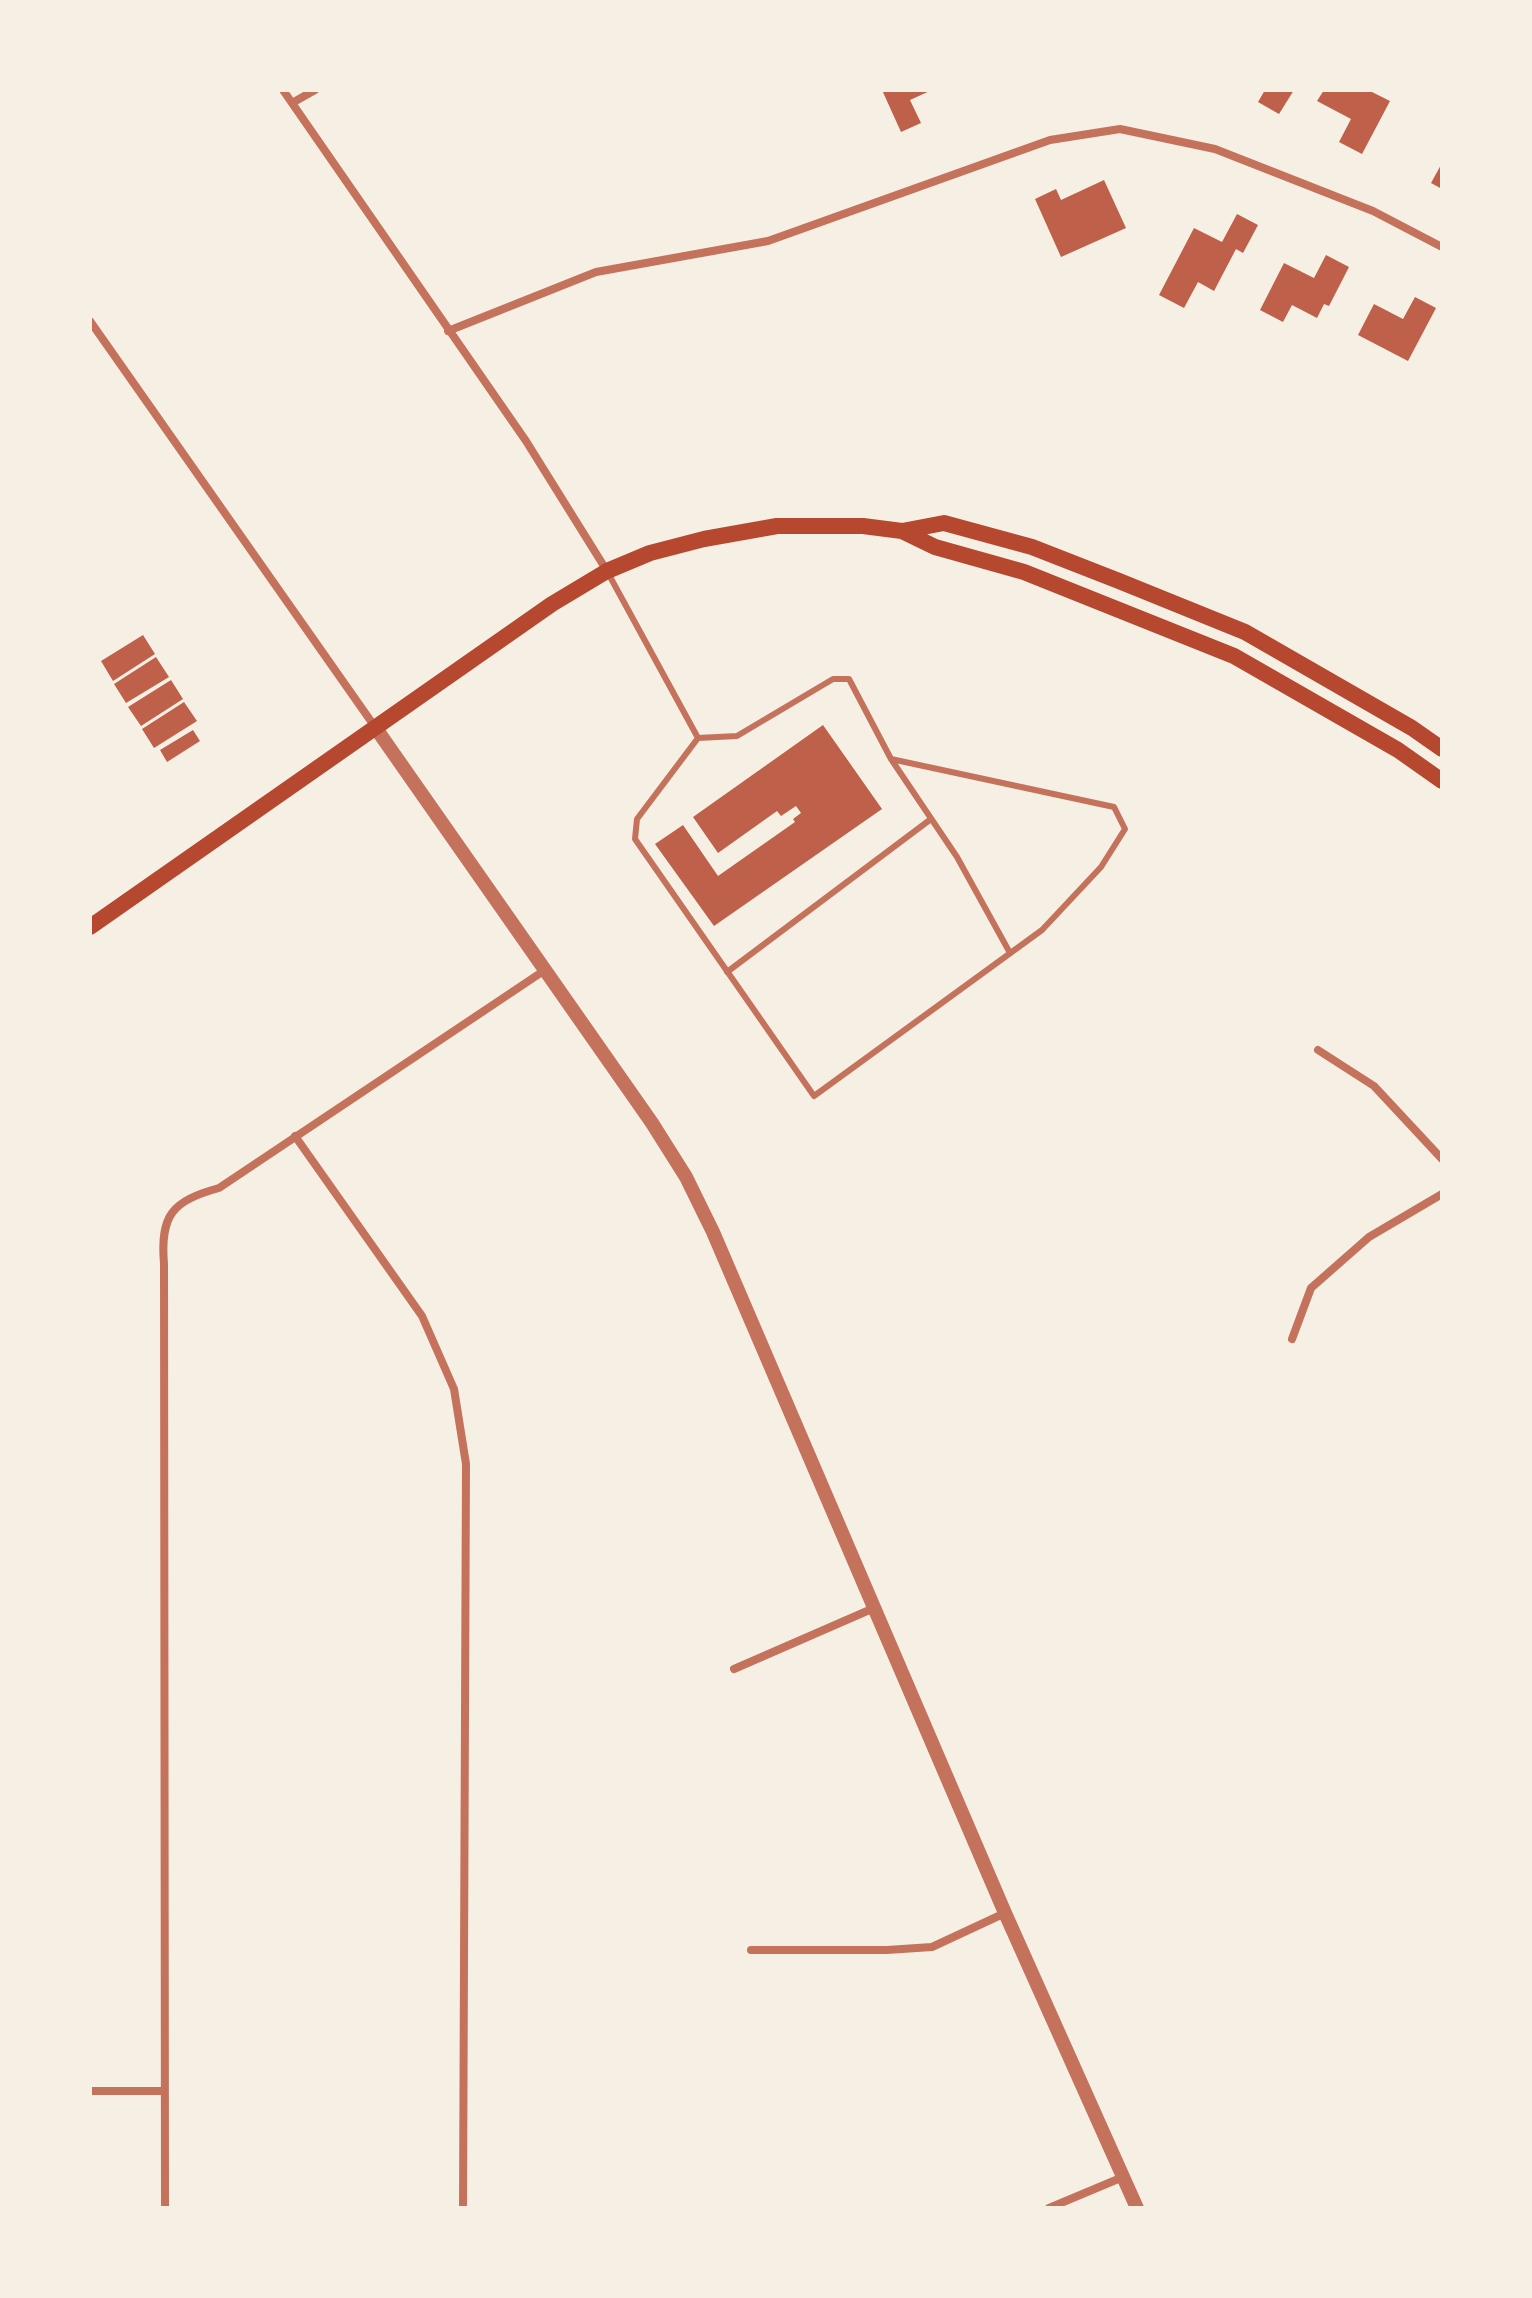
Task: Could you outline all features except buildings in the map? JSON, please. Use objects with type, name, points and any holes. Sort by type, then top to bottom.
[{"type":"main road","points":[[90,927],[552,604],[607,571],[650,553],[704,539],[777,526],[863,526],[902,531],[944,523],[1032,547],[1245,632],[1385,712],[1442,749]]},
{"type":"main road","points":[[902,531],[935,547],[1024,572],[1234,656],[1398,750],[1442,781]]},
{"type":"street","points":[[283,90],[526,441],[607,571]]},
{"type":"street","points":[[292,103],[315,90]]},
{"type":"street","points":[[448,331],[596,272],[768,241],[1050,140],[1120,129],[1215,149],[1373,211],[1442,247]]},
{"type":"street","points":[[90,321],[652,1123],[686,1177],[784,1395],[1005,1913],[1137,2208]]},
{"type":"street","points":[[165,2208],[162,1236],[173,1211],[193,1195],[219,1188],[545,970]]},
{"type":"street","points":[[1318,1050],[1374,1086],[1442,1159]]},
{"type":"street","points":[[295,1136],[422,1316],[454,1389],[466,1464],[463,2208]]},
{"type":"street","points":[[1292,1339],[1311,1288],[1369,1237],[1442,1194]]},
{"type":"street","points":[[734,1669],[874,1608]]},
{"type":"street","points":[[751,1950],[932,1947],[1005,1913]]},
{"type":"street","points":[[90,2091],[164,2091]]},
{"type":"street","points":[[1049,2208],[1123,2177]]},
{"type":"lane","points":[[607,571],[698,738]]},
{"type":"lane","points":[[698,738],[737,736],[833,679],[849,679],[891,759],[957,857],[1010,953]]},
{"type":"lane","points":[[698,738],[637,819],[635,839],[814,1096],[1042,930],[1101,867],[1125,829],[1114,807],[891,759]]},
{"type":"lane","points":[[727,972],[931,819]]}]
